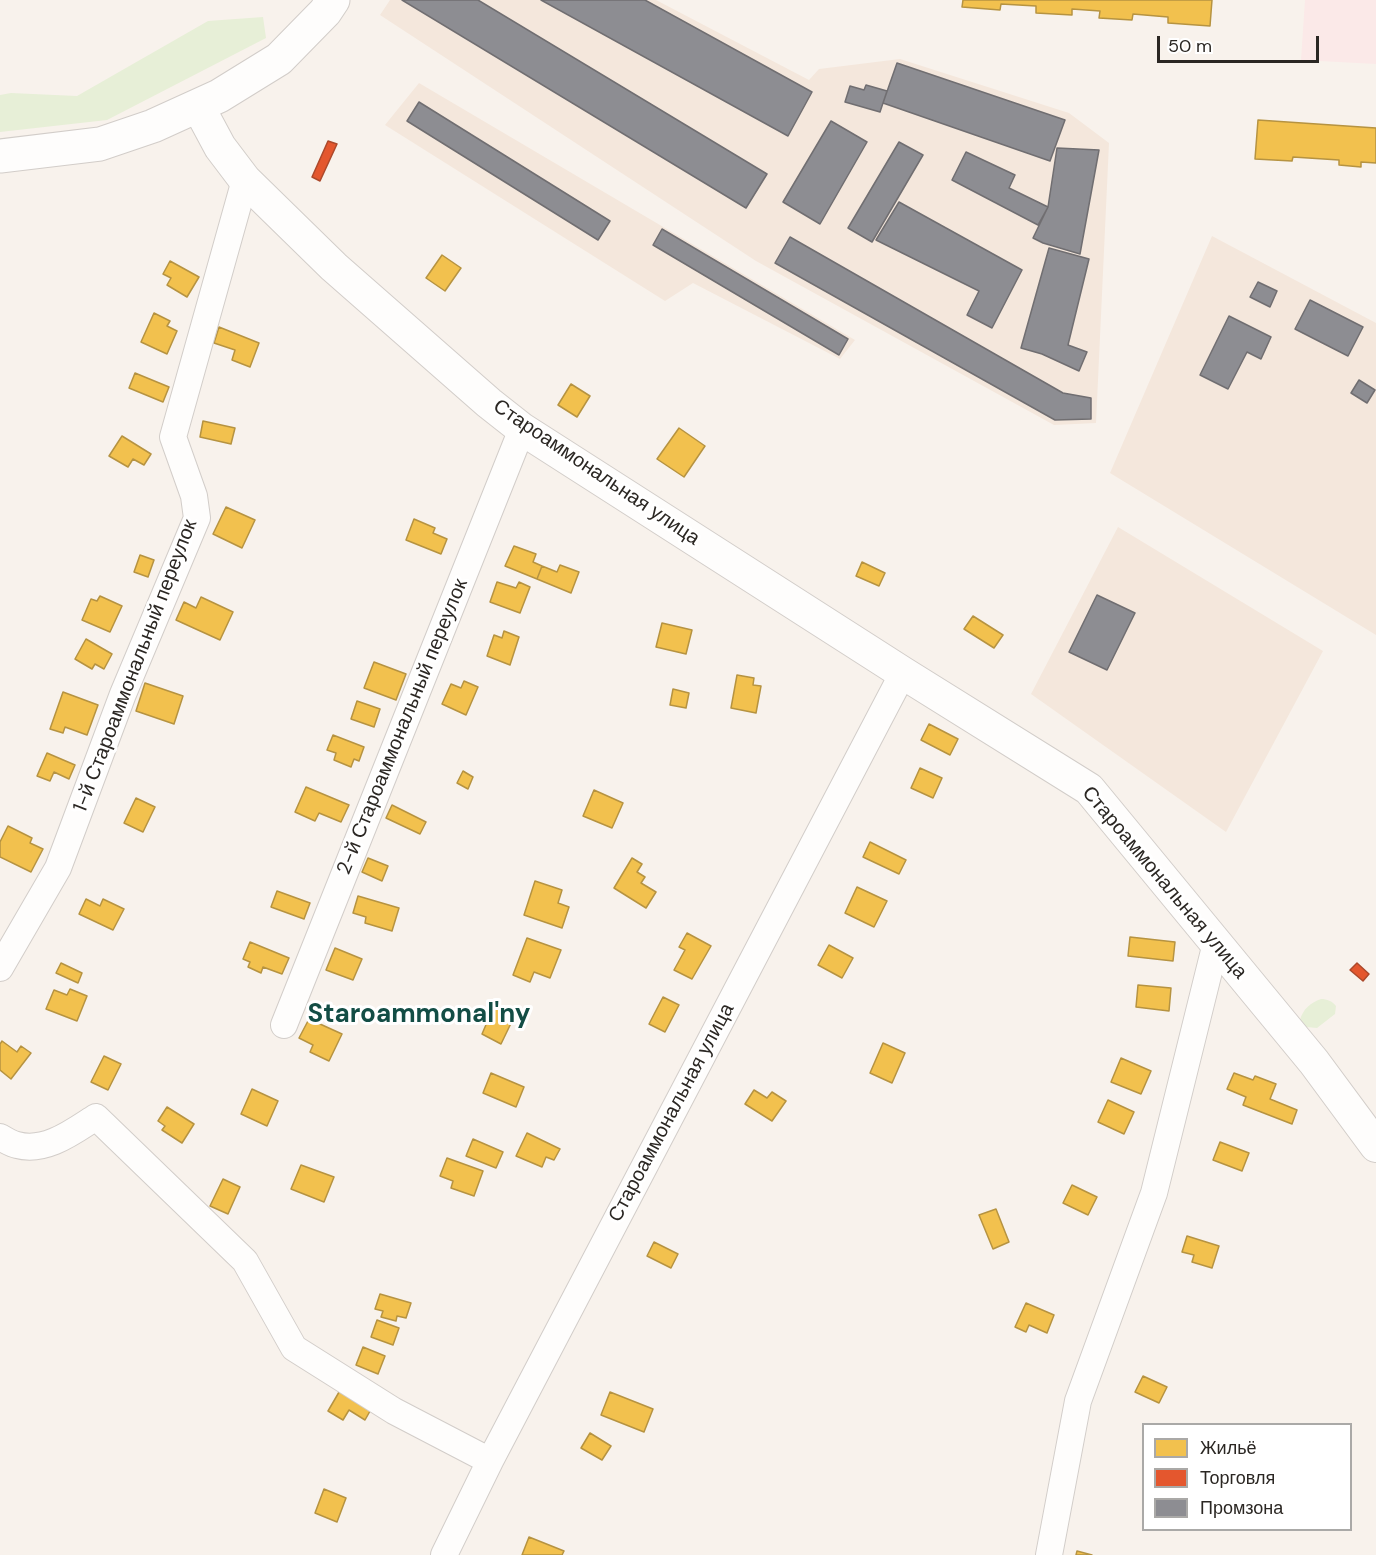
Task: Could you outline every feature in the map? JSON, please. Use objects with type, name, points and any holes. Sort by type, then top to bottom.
[{"type":"main road","points":[[0,156],[99,144],[153,126],[198,106],[219,96],[279,59],[329,6]]},
{"type":"street","name":"Староаммональная улица","points":[[198,106],[220,147],[245,180],[334,267],[489,403],[522,429],[1089,789],[1314,1062],[1376,1146]]},
{"type":"street","name":"1-й Староаммональный переулок","points":[[0,968],[58,868],[123,694],[197,518],[194,496],[173,437],[245,180]]},
{"type":"street","name":"2-й Староаммональный переулок","points":[[284,1025],[522,429]]},
{"type":"street","name":"Староаммональная улица","points":[[444,1555],[490,1461],[903,673]]},
{"type":"street","points":[[1049,1555],[1078,1401],[1154,1193],[1216,943]]},
{"type":"street","points":[[0,1137],[18,1146],[42,1145],[64,1137],[96,1117],[245,1261],[294,1348],[394,1411],[490,1461]]},
{"type":"shaded area","points":[[390,0],[656,0],[809,80],[819,69],[900,59],[1069,113],[1109,143],[1096,423],[1054,425],[756,261],[380,15]]},
{"type":"shaded area","points":[[1305,0],[1376,0],[1376,64],[1301,60]]},
{"type":"shaded area","points":[[419,83],[855,340],[840,359],[693,283],[665,301],[385,125]]},
{"type":"shaded area","points":[[1212,236],[1376,323],[1376,635],[1110,473]]},
{"type":"shaded area","points":[[1118,527],[1323,651],[1226,832],[1031,694]]},
{"type":"green space","points":[[263,17],[266,38],[107,120],[0,132],[0,95],[11,93],[77,96],[208,21]]},
{"type":"green space","points":[[1321,999],[1336,1006],[1335,1014],[1317,1028],[1306,1027],[1300,1020],[1303,1013],[1310,1005]]},
{"type":"building: Жильё","points":[[963,0],[1212,0],[1210,26],[1168,23],[1168,17],[1133,14],[1132,20],[1099,18],[1100,11],[1072,9],[1072,15],[1036,13],[1036,6],[1001,4],[1000,10],[962,7]]},
{"type":"building: Жильё","points":[[1258,120],[1376,128],[1376,163],[1361,162],[1361,167],[1339,165],[1339,160],[1293,157],[1292,161],[1255,159]]},
{"type":"building: Жильё","points":[[442,255],[461,268],[445,291],[426,278]]},
{"type":"building: Жильё","points":[[170,261],[199,277],[187,297],[167,285],[171,278],[163,274]]},
{"type":"building: Жильё","points":[[154,313],[170,321],[167,326],[177,331],[167,354],[141,342]]},
{"type":"building: Жильё","points":[[219,327],[259,343],[250,367],[232,360],[235,350],[214,343]]},
{"type":"building: Жильё","points":[[135,373],[169,387],[163,402],[129,388]]},
{"type":"building: Жильё","points":[[571,384],[590,396],[577,417],[558,405]]},
{"type":"building: Жильё","points":[[203,421],[235,428],[231,444],[200,437]]},
{"type":"building: Жильё","points":[[679,428],[705,446],[684,477],[657,459]]},
{"type":"building: Жильё","points":[[122,436],[151,454],[144,465],[133,459],[128,467],[109,456]]},
{"type":"building: Жильё","points":[[226,507],[255,520],[242,548],[213,534]]},
{"type":"building: Жильё","points":[[414,519],[435,528],[433,533],[447,539],[441,554],[406,540]]},
{"type":"building: Жильё","points":[[514,546],[536,554],[533,562],[542,566],[537,579],[505,566]]},
{"type":"building: Жильё","points":[[140,555],[154,560],[148,577],[134,572]]},
{"type":"building: Жильё","points":[[862,562],[885,573],[879,586],[856,576]]},
{"type":"building: Жильё","points":[[560,565],[579,572],[571,593],[537,579],[542,566],[557,572]]},
{"type":"building: Жильё","points":[[497,582],[516,588],[519,582],[530,587],[520,613],[490,602]]},
{"type":"building: Жильё","points":[[100,596],[122,606],[110,632],[82,620],[91,599],[97,601]]},
{"type":"building: Жильё","points":[[201,597],[233,612],[220,640],[176,620],[184,602],[196,608]]},
{"type":"building: Жильё","points":[[973,616],[1003,635],[994,648],[964,629]]},
{"type":"building: Жильё","points":[[662,623],[692,630],[686,654],[656,647]]},
{"type":"building: Жильё","points":[[504,631],[519,637],[510,665],[487,656],[494,635],[502,638]]},
{"type":"building: Жильё","points":[[86,639],[112,654],[104,669],[95,664],[92,669],[75,659]]},
{"type":"building: Жильё","points":[[374,662],[406,674],[396,700],[364,688]]},
{"type":"building: Жильё","points":[[737,675],[754,678],[753,685],[761,686],[756,713],[731,708]]},
{"type":"building: Жильё","points":[[464,681],[478,687],[466,715],[442,704],[451,684],[461,688]]},
{"type":"building: Жильё","points":[[145,683],[183,696],[174,724],[136,711]]},
{"type":"building: Жильё","points":[[673,689],[689,693],[686,708],[670,705]]},
{"type":"building: Жильё","points":[[63,692],[98,705],[87,735],[65,727],[63,733],[50,729]]},
{"type":"building: Жильё","points":[[357,701],[380,709],[374,727],[351,719]]},
{"type":"building: Жильё","points":[[929,724],[958,739],[950,755],[921,740]]},
{"type":"building: Жильё","points":[[333,735],[364,747],[359,761],[354,759],[351,767],[334,760],[336,753],[327,750]]},
{"type":"building: Жильё","points":[[47,753],[75,765],[69,779],[54,772],[50,781],[37,776]]},
{"type":"building: Жильё","points":[[920,768],[942,778],[933,798],[911,788]]},
{"type":"building: Жильё","points":[[463,771],[473,777],[468,789],[457,783]]},
{"type":"building: Жильё","points":[[306,787],[349,805],[341,822],[319,813],[315,821],[295,812]]},
{"type":"building: Жильё","points":[[594,790],[623,803],[612,828],[583,816]]},
{"type":"building: Жильё","points":[[136,798],[155,807],[143,832],[124,823]]},
{"type":"building: Жильё","points":[[392,805],[426,822],[420,834],[386,818]]},
{"type":"building: Жильё","points":[[8,826],[32,838],[30,843],[43,849],[31,872],[0,857],[0,842]]},
{"type":"building: Жильё","points":[[870,842],[906,860],[899,874],[863,857]]},
{"type":"building: Жильё","points":[[368,858],[388,866],[382,881],[362,872]]},
{"type":"building: Жильё","points":[[632,858],[642,864],[637,872],[645,877],[641,883],[656,892],[646,908],[614,888]]},
{"type":"building: Жильё","points":[[535,881],[562,890],[558,903],[569,907],[562,928],[524,915]]},
{"type":"building: Жильё","points":[[857,887],[887,901],[874,927],[845,913]]},
{"type":"building: Жильё","points":[[277,891],[310,903],[304,919],[271,907]]},
{"type":"building: Жильё","points":[[358,896],[399,908],[392,931],[365,923],[366,917],[353,913]]},
{"type":"building: Жильё","points":[[86,899],[100,906],[103,899],[124,909],[113,930],[79,914]]},
{"type":"building: Жильё","points":[[687,933],[711,946],[692,979],[674,970],[685,950],[679,947]]},
{"type":"building: Жильё","points":[[1130,937],[1175,942],[1173,961],[1128,956]]},
{"type":"building: Жильё","points":[[527,938],[561,950],[550,978],[534,972],[530,982],[513,975]]},
{"type":"building: Жильё","points":[[250,942],[289,958],[282,974],[263,967],[261,973],[248,967],[250,962],[243,959]]},
{"type":"building: Жильё","points":[[829,945],[853,958],[842,978],[818,965]]},
{"type":"building: Жильё","points":[[335,948],[362,959],[353,980],[326,970]]},
{"type":"building: Жильё","points":[[61,963],[82,973],[78,983],[56,973]]},
{"type":"building: Жильё","points":[[1138,985],[1171,988],[1169,1011],[1136,1007]]},
{"type":"building: Жильё","points":[[70,989],[87,996],[77,1021],[46,1009],[54,990],[67,995]]},
{"type":"building: Жильё","points":[[663,997],[679,1005],[665,1032],[649,1024]]},
{"type":"building: Жильё","points":[[491,1005],[515,1015],[501,1044],[482,1034],[488,1020],[485,1018]]},
{"type":"building: Жильё","points":[[309,1019],[342,1034],[329,1061],[310,1052],[313,1045],[299,1038]]},
{"type":"building: Жильё","points":[[2,1041],[17,1052],[21,1046],[31,1053],[11,1079],[0,1070]]},
{"type":"building: Жильё","points":[[883,1043],[905,1053],[892,1083],[870,1073]]},
{"type":"building: Жильё","points":[[104,1056],[121,1064],[108,1090],[91,1082]]},
{"type":"building: Жильё","points":[[1121,1058],[1151,1071],[1141,1094],[1111,1082]]},
{"type":"building: Жильё","points":[[491,1073],[524,1087],[516,1107],[483,1093]]},
{"type":"building: Жильё","points":[[1234,1073],[1253,1080],[1255,1076],[1276,1084],[1270,1099],[1297,1110],[1292,1124],[1243,1105],[1246,1097],[1227,1089]]},
{"type":"building: Жильё","points":[[252,1089],[278,1101],[267,1126],[241,1114]]},
{"type":"building: Жильё","points":[[754,1090],[767,1098],[772,1092],[786,1101],[772,1121],[745,1104]]},
{"type":"building: Жильё","points":[[1108,1100],[1134,1112],[1124,1134],[1098,1122]]},
{"type":"building: Жильё","points":[[167,1107],[194,1124],[182,1143],[162,1130],[165,1126],[158,1121]]},
{"type":"building: Жильё","points":[[527,1133],[560,1149],[554,1160],[546,1157],[542,1167],[516,1156]]},
{"type":"building: Жильё","points":[[473,1139],[503,1152],[496,1168],[466,1156]]},
{"type":"building: Жильё","points":[[1220,1142],[1249,1153],[1242,1171],[1213,1160]]},
{"type":"building: Жильё","points":[[447,1158],[483,1171],[474,1196],[451,1188],[453,1181],[440,1176]]},
{"type":"building: Жильё","points":[[301,1165],[334,1177],[324,1202],[291,1189]]},
{"type":"building: Жильё","points":[[223,1179],[240,1187],[228,1214],[210,1206]]},
{"type":"building: Жильё","points":[[1072,1185],[1097,1197],[1088,1215],[1063,1203]]},
{"type":"building: Жильё","points":[[996,1209],[1009,1242],[993,1249],[979,1215]]},
{"type":"building: Жильё","points":[[1187,1236],[1219,1246],[1212,1268],[1192,1262],[1194,1255],[1182,1252]]},
{"type":"building: Жильё","points":[[654,1242],[678,1254],[671,1268],[647,1256]]},
{"type":"building: Жильё","points":[[380,1294],[411,1303],[406,1318],[397,1316],[396,1321],[381,1317],[383,1311],[375,1309]]},
{"type":"building: Жильё","points":[[1026,1303],[1054,1315],[1047,1333],[1029,1325],[1026,1332],[1015,1327]]},
{"type":"building: Жильё","points":[[377,1320],[399,1328],[393,1345],[371,1337]]},
{"type":"building: Жильё","points":[[363,1347],[385,1356],[378,1374],[356,1365]]},
{"type":"building: Жильё","points":[[1143,1376],[1167,1387],[1159,1403],[1135,1392]]},
{"type":"building: Жильё","points":[[342,1387],[374,1404],[365,1420],[349,1410],[343,1420],[328,1411]]},
{"type":"building: Жильё","points":[[610,1392],[653,1409],[644,1432],[601,1415]]},
{"type":"building: Жильё","points":[[590,1433],[611,1446],[602,1460],[581,1448]]},
{"type":"building: Жильё","points":[[324,1489],[346,1498],[337,1522],[315,1513]]},
{"type":"building: Жильё","points":[[529,1537],[564,1551],[562,1555],[522,1555]]},
{"type":"building: Жильё","points":[[1077,1551],[1092,1555],[1076,1555]]},
{"type":"building: Торговля","points":[[328,141],[337,144],[320,181],[312,177]]},
{"type":"building: Торговля","points":[[1357,963],[1369,974],[1363,981],[1350,970]]},
{"type":"building: Промзона","points":[[402,0],[478,0],[767,174],[746,208]]},
{"type":"building: Промзона","points":[[541,0],[645,0],[812,92],[788,136]]},
{"type":"building: Промзона","points":[[897,63],[1065,120],[1050,161],[883,103]]},
{"type":"building: Промзона","points":[[866,85],[887,91],[880,112],[845,102],[850,86],[864,90]]},
{"type":"building: Промзона","points":[[419,102],[610,221],[598,240],[407,121]]},
{"type":"building: Промзона","points":[[831,121],[867,142],[820,224],[783,202]]},
{"type":"building: Промзона","points":[[899,142],[923,155],[872,242],[848,228]]},
{"type":"building: Промзона","points":[[1057,148],[1099,150],[1080,254],[1033,238],[1048,207]]},
{"type":"building: Промзона","points":[[966,152],[1015,175],[1009,188],[1048,207],[1038,225],[952,180]]},
{"type":"building: Промзона","points":[[899,202],[1022,270],[992,328],[967,315],[979,291],[876,240]]},
{"type":"building: Промзона","points":[[662,229],[848,339],[839,355],[653,245]]},
{"type":"building: Промзона","points":[[790,237],[1063,393],[1091,398],[1091,419],[1055,420],[775,263]]},
{"type":"building: Промзона","points":[[1049,248],[1089,259],[1068,345],[1087,352],[1079,371],[1042,354],[1021,348]]},
{"type":"building: Промзона","points":[[1258,282],[1277,291],[1270,307],[1250,297]]},
{"type":"building: Промзона","points":[[1310,300],[1363,327],[1348,356],[1295,329]]},
{"type":"building: Промзона","points":[[1229,316],[1271,337],[1261,359],[1247,352],[1228,389],[1200,375]]},
{"type":"building: Промзона","points":[[1359,380],[1375,390],[1367,403],[1351,393]]},
{"type":"building: Промзона","points":[[1097,595],[1135,613],[1107,670],[1069,652]]},
{"type":"district","name":"Staroammonal'ny","points":[[419,1015]]}]
